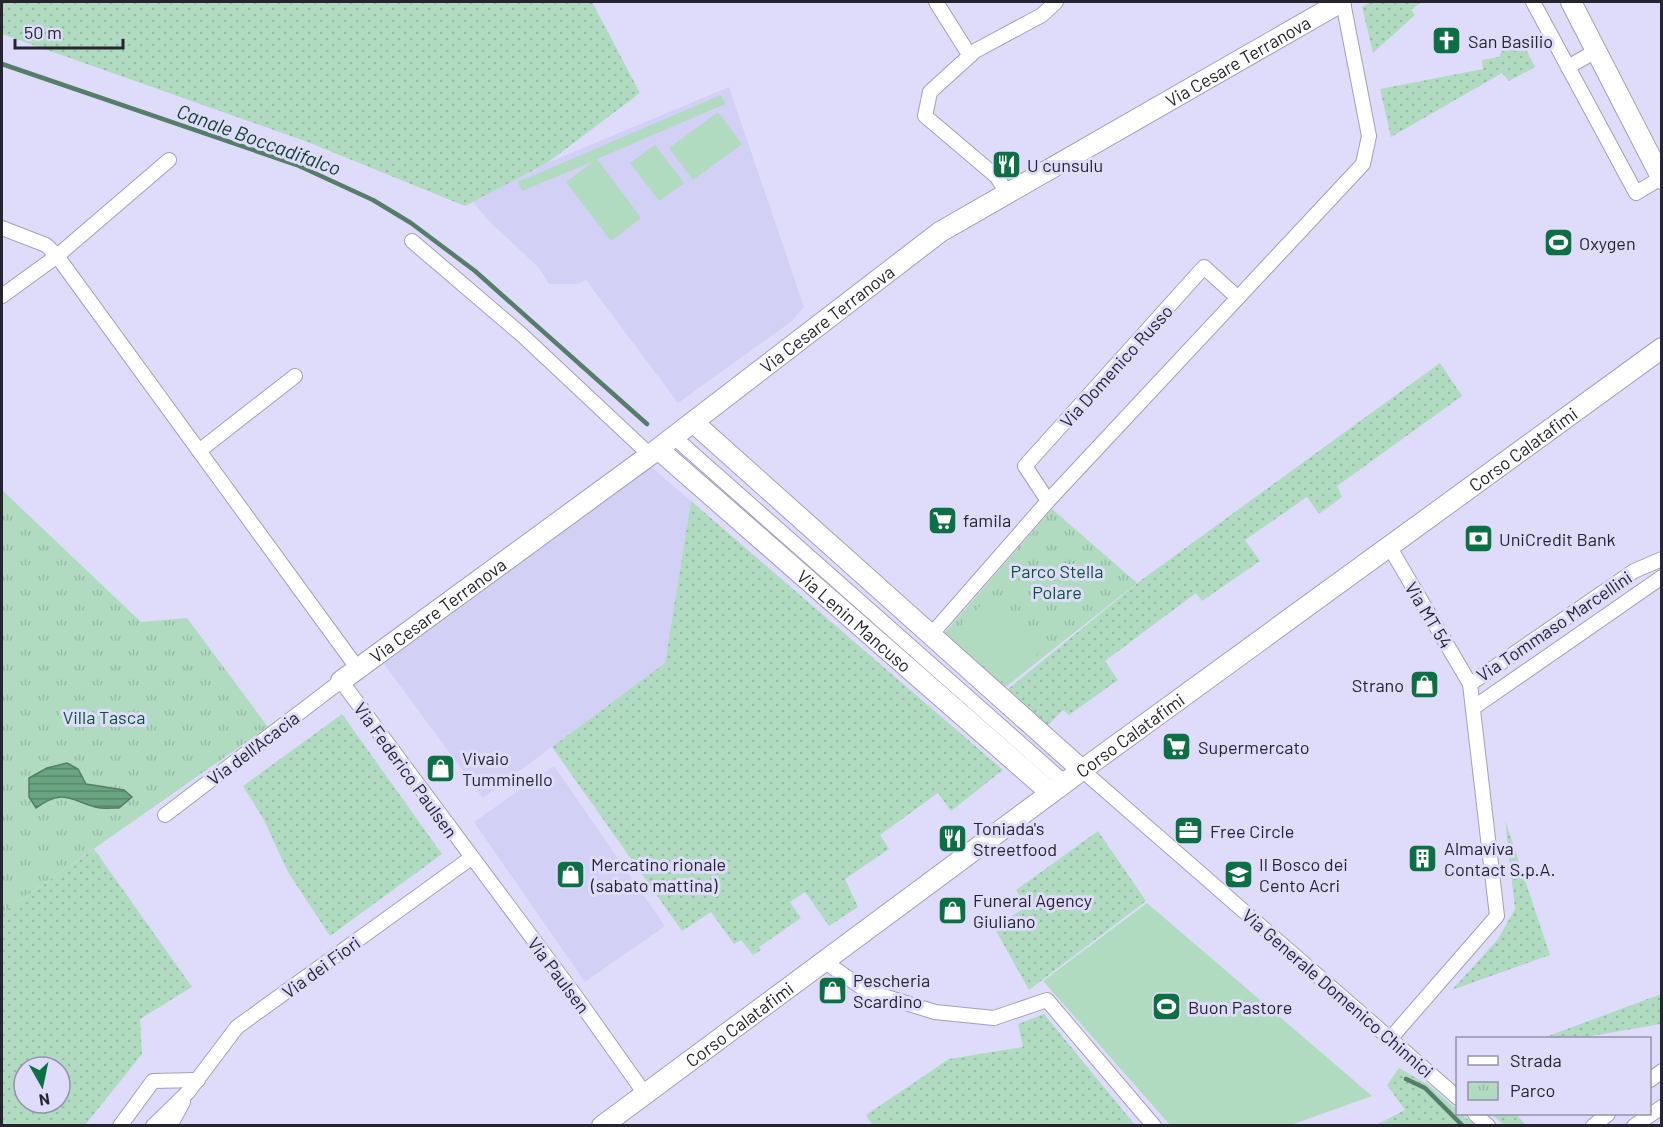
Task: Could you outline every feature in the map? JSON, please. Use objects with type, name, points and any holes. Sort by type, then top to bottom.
[{"type":"street","points":[[936,2],[970,56]]},
{"type":"street","points":[[1007,193],[997,177],[926,116],[930,92],[970,56],[1042,15],[1056,2]]},
{"type":"street","points":[[930,636],[1048,501],[1363,164],[1370,136],[1342,2]]},
{"type":"street","name":"Via Cesare Terranova","points":[[341,681],[661,447],[940,232],[1342,2]]},
{"type":"street","points":[[1533,2],[1636,193],[1661,178],[1571,2]]},
{"type":"street","points":[[1568,67],[1596,51]]},
{"type":"street","points":[[2,296],[57,256],[169,160]]},
{"type":"street","points":[[2,228],[46,245],[57,256],[358,669]]},
{"type":"street","points":[[412,241],[522,335],[661,447]]},
{"type":"street","name":"Via Domenico Russo","points":[[1048,501],[1025,466],[1204,267],[1237,297]]},
{"type":"street","name":"Corso Calatafimi","points":[[602,1125],[1082,770],[1662,348]]},
{"type":"street","points":[[199,452],[295,376]]},
{"type":"street","name":"Via Lenin Mancuso","points":[[693,422],[1082,770]]},
{"type":"street","name":"Via Lenin Mancuso","points":[[661,447],[1058,788]]},
{"type":"street","name":"Via MT 54","points":[[1389,546],[1470,684]]},
{"type":"street","name":"Via Tommaso Marcellini","points":[[1390,1039],[1497,916],[1470,684],[1634,571],[1662,559]]},
{"type":"street","name":"Via Tommaso Marcellini","points":[[1473,708],[1662,578]]},
{"type":"street","name":"Via dell'Acacia","points":[[165,815],[341,681]]},
{"type":"street","name":"Via Federico Paulsen","points":[[341,681],[471,858]]},
{"type":"street","name":"Via Generale Domenico Chinnici","points":[[1082,770],[1456,1096]]},
{"type":"street","name":"Via dei Fiori","points":[[153,1125],[188,1092],[237,1027],[471,858]]},
{"type":"street","name":"Via Paulsen","points":[[471,858],[572,991],[645,1094]]},
{"type":"street","points":[[825,962],[867,991],[935,1012],[994,1018],[1047,1000],[1154,1125]]},
{"type":"street","points":[[120,1125],[153,1081],[198,1080]]},
{"type":"street","name":"Via dei Fiori","points":[[170,1125],[188,1092]]},
{"type":"street","points":[[1593,1125],[1606,1115]]},
{"type":"street","points":[[1634,1125],[1650,1115]]},
{"type":"shaded area","points":[[729,87],[804,307],[792,321],[678,403],[586,280],[578,284],[549,284],[539,268],[489,221],[473,202],[547,163]]},
{"type":"shaded area","points":[[650,466],[691,501],[665,663],[483,798],[384,664]]},
{"type":"shaded area","points":[[67,763],[78,769],[86,784],[124,790],[132,797],[119,808],[98,808],[59,797],[36,808],[29,797],[29,778],[47,768]]},
{"type":"shaded area","name":"Mercatino rionale (sabato mattina)","points":[[554,766],[665,926],[585,982],[474,822]]},
{"type":"green space","points":[[2,2],[592,2],[640,93],[547,163],[465,206],[305,141],[2,34]]},
{"type":"green space","points":[[1371,2],[1421,2],[1411,10],[1415,15],[1373,53],[1362,7]]},
{"type":"green space","points":[[1520,37],[1535,67],[1509,81],[1502,73],[1391,137],[1380,89],[1483,69],[1482,60],[1499,57],[1504,46]]},
{"type":"green space","points":[[721,95],[725,104],[597,159],[641,218],[611,241],[566,182],[594,161],[522,191],[518,182]]},
{"type":"green space","points":[[718,112],[742,144],[693,180],[669,148]]},
{"type":"green space","points":[[655,145],[684,183],[659,201],[630,163]]},
{"type":"green space","points":[[1440,363],[1462,396],[1337,486],[1342,497],[1319,514],[1307,497],[1245,540],[1260,561],[1202,601],[1196,593],[1105,661],[1118,680],[1069,715],[1063,710],[1047,726],[1007,690],[1140,581]]},
{"type":"green space","name":"Villa Tasca","points":[[2,490],[141,622],[187,618],[268,727],[2,913]]},
{"type":"green space","points":[[691,501],[1003,770],[951,811],[938,793],[880,835],[889,849],[845,879],[858,907],[829,926],[805,892],[790,902],[801,918],[759,947],[761,950],[753,955],[741,940],[734,944],[711,912],[682,931],[552,747],[665,663]]},
{"type":"green space","name":"Parco Stella Polare","points":[[1052,509],[1137,583],[1003,689],[942,636]]},
{"type":"green space","points":[[986,600],[1039,652],[1013,679],[960,627]]},
{"type":"green space","points":[[342,714],[442,854],[330,936],[288,872],[264,820],[243,786]]},
{"type":"green space","points":[[1505,820],[1550,955],[1452,990],[1498,939],[1515,909]]},
{"type":"green space","points":[[1098,831],[1146,901],[1029,990],[994,927],[1026,907],[1016,890]]},
{"type":"green space","points":[[94,849],[192,987],[140,1019],[142,1054],[85,1125],[2,1125],[2,913]]},
{"type":"green space","name":"Buon Pastore","points":[[1147,903],[1372,1096],[1291,1125],[1170,1125],[1043,981]]},
{"type":"green space","points":[[1661,994],[1661,1024],[1586,1037],[1546,1037]]},
{"type":"green space","points":[[1044,1014],[1135,1125],[873,1126],[866,1115],[949,1059],[1023,1047],[1018,1024]]},
{"type":"green space","points":[[1399,1068],[1430,1086],[1456,1109],[1456,1115],[1462,1115],[1475,1125],[1376,1125],[1405,1110],[1387,1085]]},
{"type":"green space","points":[[1492,1115],[1517,1115],[1526,1125],[1504,1125]]},
{"type":"waterway","name":"Canale Boccadifalco","points":[[2,64],[297,165],[373,200],[411,223],[475,271],[647,424]]},
{"type":"waterway","name":"Canale Boccadifalco","points":[[1406,1079],[1425,1088],[1463,1126]]},
{"type":"place","name":"San Basilio","points":[[1447,41]]},
{"type":"place","name":"U cunsulu","points":[[1006,165]]},
{"type":"place","name":"Oxygen","points":[[1558,243]]},
{"type":"place","name":"famila","points":[[942,520]]},
{"type":"place","name":"UniCredit Bank","points":[[1478,539]]},
{"type":"place","name":"Strano","points":[[1425,685]]},
{"type":"place","name":"Supermercato","points":[[1177,747]]},
{"type":"place","name":"Vivaio Tumminello","points":[[441,768]]},
{"type":"place","name":"Free Circle","points":[[1189,831]]},
{"type":"place","name":"Toniada's Streetfood","points":[[952,838]]},
{"type":"place","name":"Almaviva Contact S.p.A.","points":[[1423,858]]},
{"type":"place","name":"Mercatino rionale (sabato mattina)","points":[[570,874]]},
{"type":"place","name":"Il Bosco dei Cento Acri","points":[[1238,874]]},
{"type":"place","name":"Funeral Agency Giuliano","points":[[952,910]]},
{"type":"place","name":"Pescheria Scardino","points":[[832,990]]},
{"type":"place","name":"Buon Pastore","points":[[1167,1007]]}]
